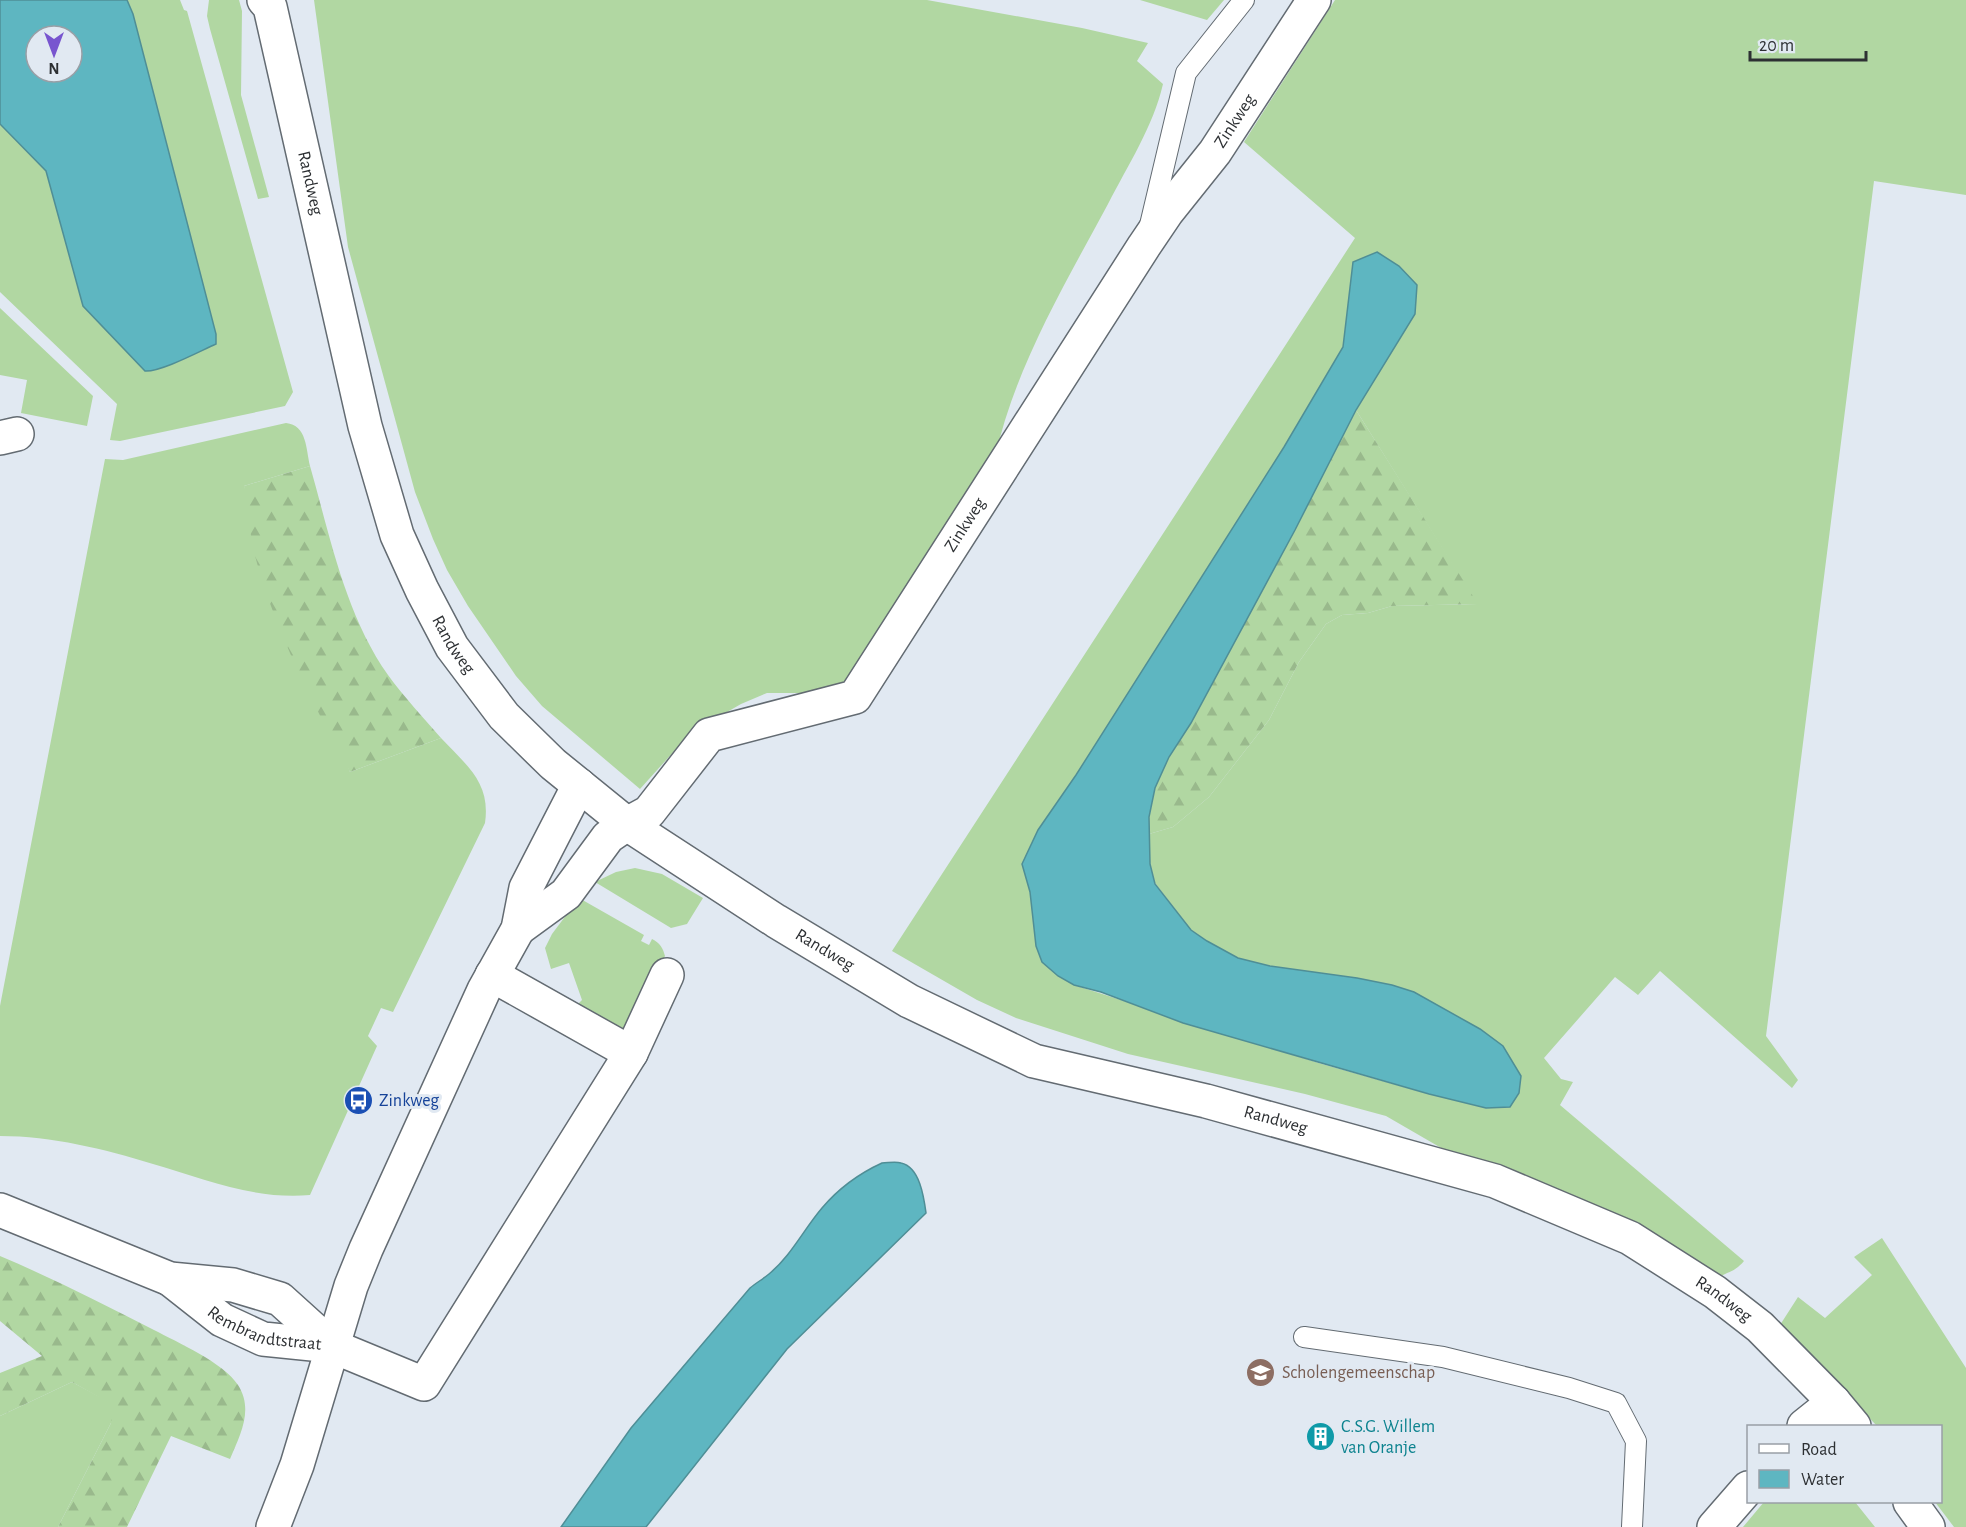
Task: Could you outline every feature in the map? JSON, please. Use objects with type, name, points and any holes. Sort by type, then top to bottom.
[{"type":"street","name":"Zinkweg","points":[[518,929],[566,894],[608,837],[649,812],[709,735],[855,697],[1144,246],[1167,212],[1215,152],[1314,0]]},
{"type":"street","name":"Randweg","points":[[269,2],[365,426],[397,535],[452,647],[504,716],[553,764],[627,824],[776,921],[909,1001],[1034,1062],[1206,1101],[1496,1181],[1630,1238],[1715,1292],[1760,1327],[1834,1401],[1853,1425]]},
{"type":"street","name":"Zinkweg","points":[[273,1527],[297,1465],[351,1286],[366,1249],[467,1027],[492,975],[518,929],[526,888],[579,785]]},
{"type":"street","points":[[492,975],[632,1053]]},
{"type":"street","points":[[332,1346],[424,1384],[632,1053],[667,975]]},
{"type":"street","name":"Rembrandtstraat","points":[[0,1210],[170,1279],[233,1285],[280,1299],[332,1346]]},
{"type":"street","points":[[1805,1425],[1834,1401]]},
{"type":"street","points":[[1714,1527],[1747,1490]]},
{"type":"street","points":[[1911,1503],[1928,1527]]},
{"type":"lane","points":[[1144,246],[1186,73],[1244,0]]},
{"type":"lane","points":[[1304,1337],[1443,1357],[1569,1388],[1616,1403],[1636,1441],[1632,1527]]},
{"type":"green space","points":[[127,0],[180,0],[184,10],[187,11],[293,392],[285,406],[120,441],[110,440],[117,404],[0,292],[0,124],[46,171],[51,184],[216,334],[133,14]]},
{"type":"green space","points":[[209,0],[239,0],[242,11],[241,95],[269,197],[258,199],[210,29],[207,16]]},
{"type":"green space","points":[[314,0],[927,0],[1082,28],[1148,43],[1137,61],[1163,84],[1159,100],[1139,146],[1042,328],[1015,391],[995,458],[842,698],[802,693],[767,693],[741,704],[708,723],[677,748],[640,789],[542,706],[516,676],[468,606],[447,570],[415,492],[348,247]]},
{"type":"green space","points":[[1140,0],[1224,0],[1207,20]]},
{"type":"green space","points":[[1335,0],[1966,0],[1966,195],[1874,181],[1766,1036],[1798,1080],[1792,1088],[1660,971],[1638,995],[1615,977],[1544,1058],[1561,1079],[1573,1082],[1560,1105],[1744,1261],[1737,1268],[1716,1280],[1602,1209],[1538,1181],[1443,1149],[1386,1116],[1305,1094],[1128,1054],[1016,1018],[977,1000],[892,951],[1355,238],[1244,142]],"holes":[[[1377,252],[1399,266],[1415,313],[1356,410],[1477,604],[1392,606],[1368,613],[1342,615],[1326,624],[1299,662],[1269,720],[1209,797],[1173,827],[1149,834],[1150,864],[1155,883],[1191,930],[1238,958],[1270,966],[1392,985],[1510,1107],[1486,1108],[1429,1094],[1322,1064],[1074,985],[1042,962],[1036,946],[1030,892],[1038,830],[1076,775],[1284,447],[1343,347],[1353,262]]]},
{"type":"green space","points":[[0,308],[93,396],[87,426],[21,413],[27,380],[0,375]]},
{"type":"green space","points":[[1356,410],[1478,604],[1392,606],[1368,613],[1342,615],[1326,624],[1299,662],[1269,720],[1209,797],[1173,827],[1149,834],[1149,818],[1155,788],[1169,757],[1191,723],[1295,530]]},
{"type":"green space","points":[[286,423],[298,428],[302,433],[310,466],[244,486],[350,772],[441,738],[475,775],[484,796],[486,809],[485,823],[393,1012],[381,1008],[368,1036],[377,1046],[310,1195],[290,1196],[230,1187],[78,1144],[39,1138],[0,1136],[0,1006],[105,459],[123,460]]},
{"type":"green space","points":[[310,466],[340,574],[360,626],[388,675],[441,738],[350,772],[310,696],[275,617],[255,554],[244,486]]},
{"type":"green space","points":[[635,868],[662,874],[703,898],[687,924],[671,928],[595,882],[616,872]]},
{"type":"green space","points":[[579,898],[644,935],[641,941],[649,945],[652,939],[655,941],[661,946],[665,956],[629,1029],[622,1032],[574,1008],[582,1000],[569,963],[551,969],[545,948],[552,934]]},
{"type":"green space","points":[[1882,1238],[1966,1368],[1966,1527],[1954,1527],[1936,1503],[1942,1503],[1942,1425],[1876,1425],[1780,1325],[1798,1297],[1825,1318],[1872,1275],[1854,1257]]},
{"type":"green space","points":[[0,1256],[187,1347],[222,1369],[238,1385],[245,1404],[244,1422],[230,1459],[171,1436],[127,1527],[58,1527],[111,1423],[111,1404],[72,1382],[0,1416],[0,1373],[42,1356],[0,1321]]},
{"type":"green space","points":[[72,1382],[111,1403],[111,1423],[58,1527],[0,1527],[0,1416]]},
{"type":"green space","points":[[1763,1503],[1856,1503],[1875,1527],[1743,1527]]},
{"type":"water","points":[[0,0],[127,0],[133,14],[216,334],[216,344],[170,365],[145,371],[83,306],[46,171],[0,124]]},
{"type":"water","points":[[1377,252],[1399,266],[1417,285],[1415,314],[1356,410],[1295,530],[1191,723],[1169,757],[1155,788],[1149,817],[1150,864],[1155,884],[1191,930],[1238,958],[1270,966],[1392,985],[1414,992],[1480,1029],[1503,1046],[1521,1076],[1519,1093],[1510,1107],[1486,1108],[1429,1094],[1183,1023],[1101,992],[1074,985],[1058,976],[1042,962],[1036,946],[1030,892],[1022,864],[1038,830],[1076,775],[1284,447],[1343,347],[1353,262]]},
{"type":"water","points":[[899,1162],[913,1170],[920,1184],[926,1213],[787,1349],[646,1527],[561,1527],[631,1428],[750,1288],[777,1267],[815,1216],[835,1194],[857,1177],[882,1163]]},
{"type":"place","name":"Zinkweg","points":[[358,1101]]},
{"type":"place","name":"Scholengemeenschap","points":[[1261,1373]]},
{"type":"place","name":"C.S.G. Willem van Oranje","points":[[1320,1437]]}]
